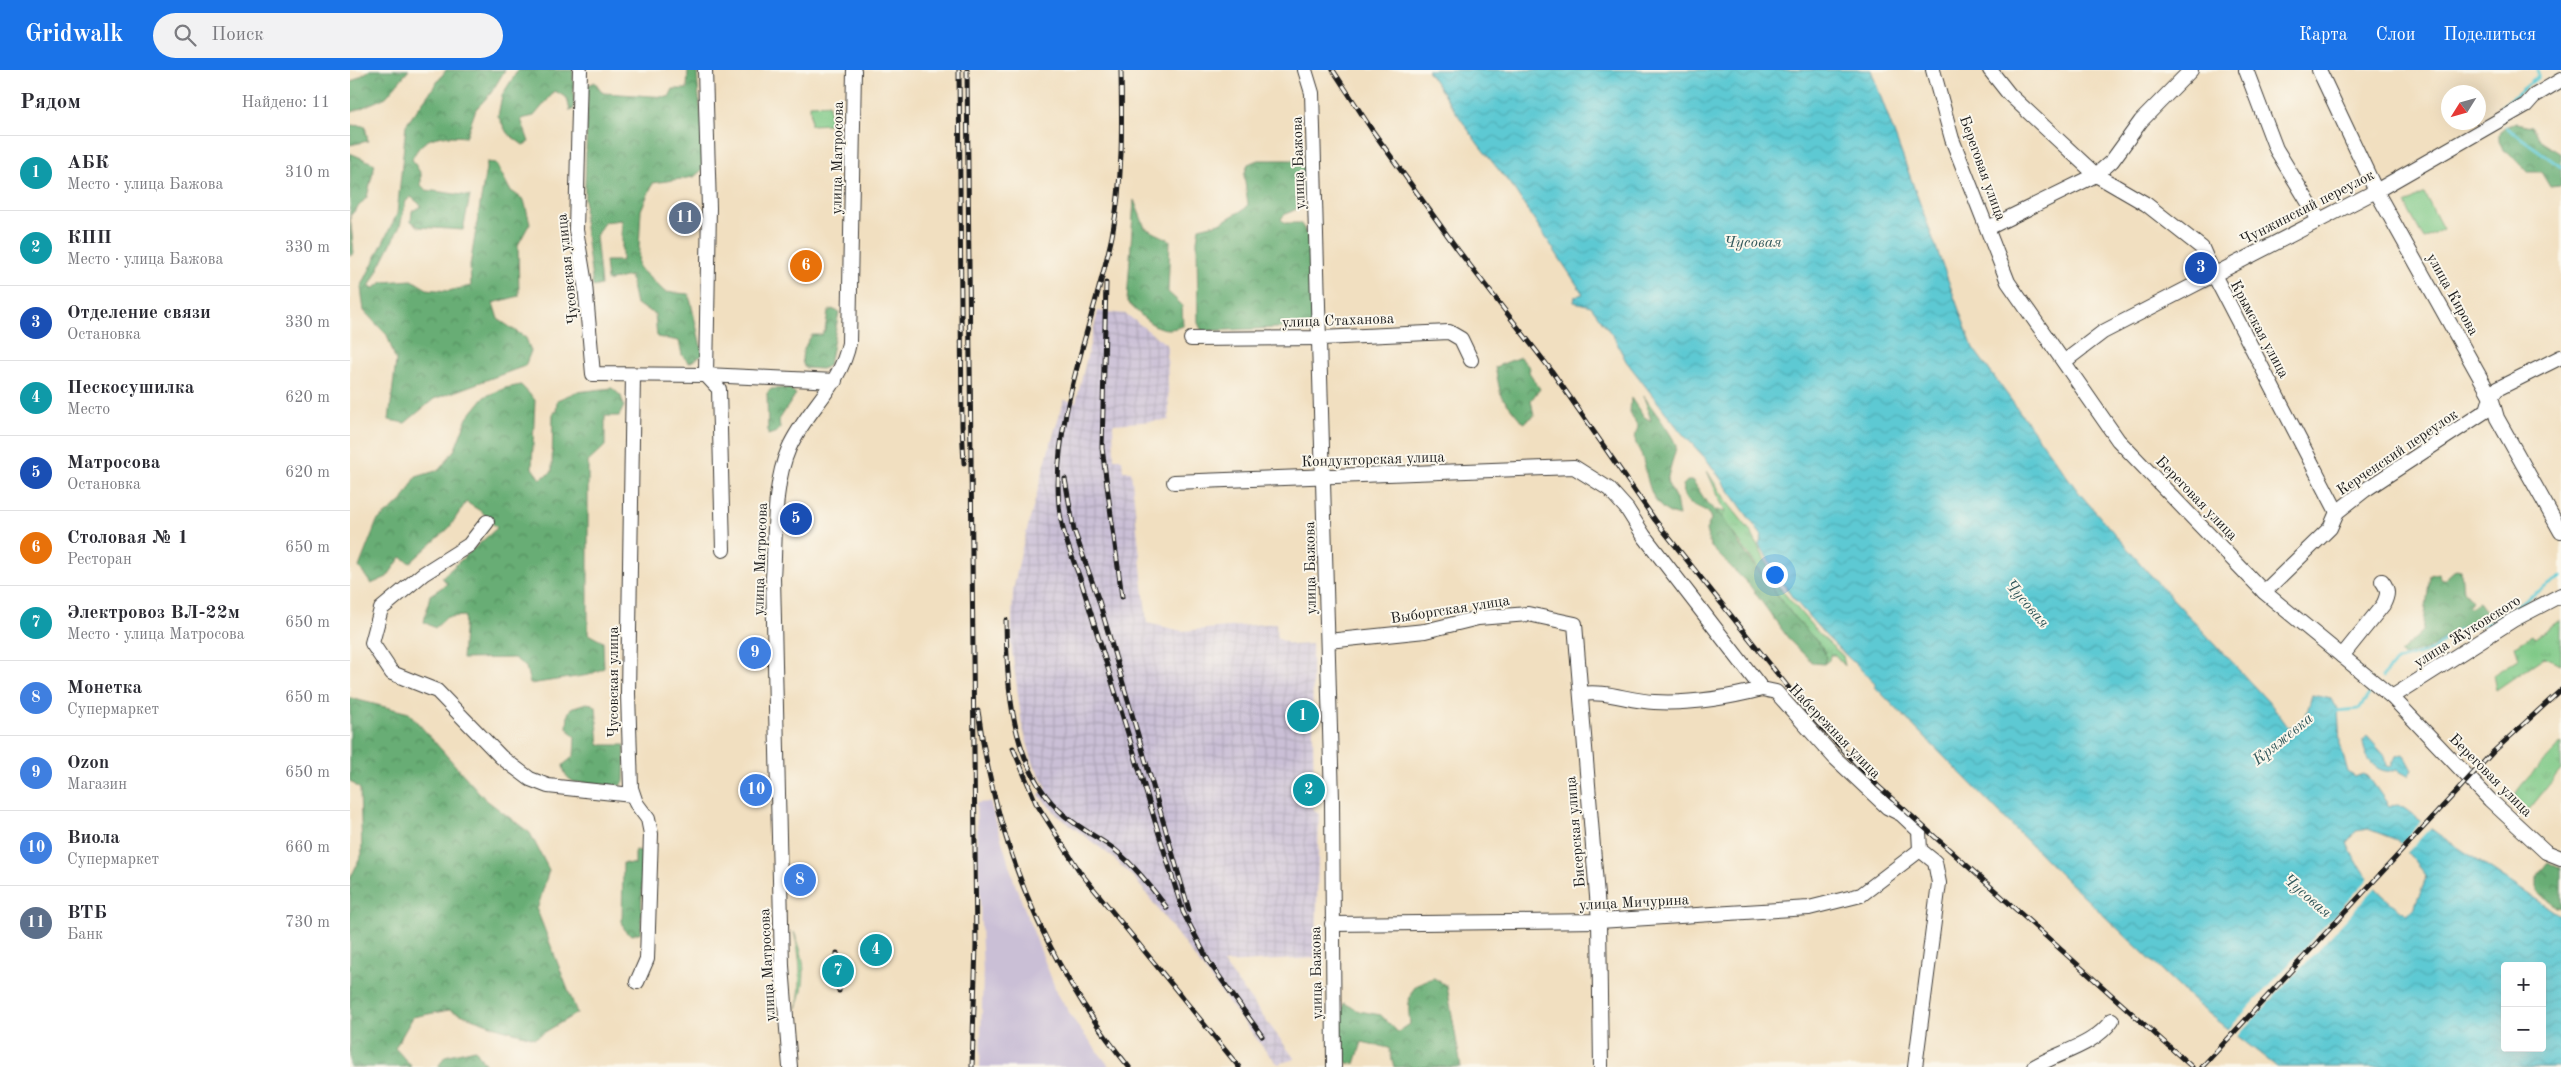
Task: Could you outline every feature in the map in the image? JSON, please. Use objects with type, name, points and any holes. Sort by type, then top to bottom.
[{"type":"street","name":"Чусовская улица","points":[[580,70],[576,230],[586,284],[593,374],[633,375],[628,694],[632,795]]},
{"type":"street","points":[[704,70],[709,208],[706,375],[719,390],[723,550]]},
{"type":"street","name":"улица Матросова","points":[[790,1067],[780,914],[773,578],[776,529],[782,473],[789,448],[799,429],[835,380],[845,362],[849,343],[854,70]]},
{"type":"street","name":"улица Бажова","points":[[1305,70],[1312,93],[1321,338],[1328,641],[1334,1067]]},
{"type":"street","name":"Береговая улица","points":[[1933,70],[1952,139],[2008,282],[2065,361],[2118,440],[2264,592],[2392,697],[2490,800],[2546,852],[2561,858]]},
{"type":"street","name":"Крымская улица","points":[[1990,70],[2009,94],[2096,175],[2146,204],[2202,248],[2213,273],[2337,512]]},
{"type":"street","points":[[1988,228],[2096,175],[2112,161],[2141,121],[2191,70]]},
{"type":"street","points":[[2246,70],[2276,149],[2319,220]]},
{"type":"street","name":"улица Кирова","points":[[2319,70],[2376,190],[2491,397],[2497,418],[2561,532]]},
{"type":"street","name":"Чунжинский переулок","points":[[2065,361],[2103,332],[2213,273],[2376,190],[2526,105],[2534,96],[2561,80]]},
{"type":"street","name":"улица Стаханова","points":[[1191,339],[1321,338],[1449,332],[1461,339],[1471,360]]},
{"type":"street","name":"Керченский переулок","points":[[2264,592],[2330,528],[2337,512],[2414,458],[2478,417],[2487,410],[2491,397],[2497,389],[2561,357]]},
{"type":"street","points":[[633,375],[706,375],[835,380]]},
{"type":"street","name":"Кондукторская улица","points":[[1174,482],[1324,478],[1574,467]]},
{"type":"street","name":"Набережная улица","points":[[1574,467],[1609,489],[1627,509],[1644,536],[1762,689],[1776,692],[1835,758],[1886,807],[1901,814],[1918,831],[1920,850],[1935,862],[1939,883],[1915,1067]]},
{"type":"street","points":[[487,522],[469,545],[423,574],[381,609],[372,643],[392,673],[437,691],[501,758],[530,779],[559,787],[632,795],[648,819],[651,834],[647,959],[637,982]]},
{"type":"street","points":[[2342,656],[2383,605],[2387,596],[2387,588],[2382,581]]},
{"type":"street","name":"улица Жуковского","points":[[2392,697],[2513,620],[2561,595]]},
{"type":"street","name":"Выборгская улица","points":[[1328,641],[1425,631],[1478,618],[1528,614],[1575,624]]},
{"type":"street","name":"Бисерская улица","points":[[1575,624],[1599,921],[1601,1067]]},
{"type":"street","points":[[1581,694],[1597,691],[1639,700],[1663,702],[1712,699],[1762,689]]},
{"type":"street","name":"улица Мичурина","points":[[1332,924],[1599,921],[1809,908],[1861,896],[1920,850]]},
{"type":"street","points":[[2034,1067],[2050,1058],[2076,1048],[2103,1031],[2112,1020]]},
{"type":"shaded area","points":[[1098,311],[1126,314],[1167,345],[1169,420],[1113,424],[1114,459],[1122,459],[1123,471],[1131,471],[1147,623],[1182,631],[1276,623],[1277,638],[1292,645],[1312,644],[1314,810],[1319,814],[1316,958],[1223,963],[1295,1059],[1278,1064],[1265,1050],[1135,879],[1111,856],[1057,815],[1039,795],[1047,788],[1033,763],[1022,725],[1011,644],[1013,591],[1021,552],[1049,449],[1064,400],[1076,402]]},
{"type":"shaded area","points":[[990,802],[1015,884],[1057,993],[1079,1028],[1110,1067],[980,1067],[983,975],[976,803]]},
{"type":"green space","points":[[370,70],[409,70],[386,97],[350,113],[350,83]]},
{"type":"green space","points":[[446,70],[505,70],[491,93],[476,109],[466,137],[441,136],[434,138],[422,145],[412,159],[421,174],[421,185],[426,190],[470,196],[463,230],[419,227],[411,221],[412,211],[422,206],[411,197],[406,201],[400,226],[369,287],[374,288],[383,282],[412,280],[427,289],[448,291],[471,286],[470,266],[487,162],[496,163],[510,190],[524,200],[530,223],[518,245],[519,296],[493,303],[498,319],[526,338],[531,351],[525,366],[434,399],[405,423],[389,420],[396,361],[387,335],[364,311],[361,287],[397,214],[406,125]]},
{"type":"green space","points":[[518,70],[573,70],[574,109],[570,111],[567,98],[555,91],[534,116],[521,119],[529,142],[523,145],[507,133],[498,116],[502,95]]},
{"type":"green space","points":[[688,70],[697,70],[704,157],[703,169],[694,177],[653,183],[641,210],[638,267],[665,292],[689,294],[703,355],[689,363],[682,355],[679,341],[657,337],[655,314],[636,304],[630,276],[607,281],[605,261],[622,261],[622,220],[604,222],[596,236],[601,285],[593,287],[584,220],[588,85],[595,82],[603,93],[669,97],[673,89],[687,89]]},
{"type":"green space","points":[[829,104],[830,124],[811,125],[810,105]]},
{"type":"green space","points":[[2516,123],[2531,126],[2542,142],[2561,154],[2561,186],[2550,187],[2541,172],[2527,172],[2508,152],[2503,150],[2499,140],[2499,133],[2506,127]]},
{"type":"green space","points":[[350,125],[365,126],[368,141],[350,145]]},
{"type":"green space","points":[[350,153],[375,164],[367,197],[350,216]]},
{"type":"green space","points":[[1259,160],[1298,160],[1304,167],[1303,206],[1284,215],[1281,219],[1285,223],[1300,223],[1309,243],[1312,270],[1313,323],[1308,327],[1202,331],[1198,323],[1197,241],[1199,228],[1220,223],[1246,208],[1248,204],[1244,175],[1248,164]]},
{"type":"green space","points":[[2424,193],[2443,229],[2424,239],[2405,204]]},
{"type":"green space","points":[[1134,200],[1145,228],[1170,240],[1168,292],[1182,305],[1183,326],[1166,329],[1152,324],[1127,302]]},
{"type":"green space","points":[[350,216],[354,253],[350,256]]},
{"type":"green space","points":[[832,309],[839,312],[829,365],[822,369],[805,368],[802,356],[805,347],[812,335],[821,335],[825,330],[828,312]]},
{"type":"green space","points":[[1520,357],[1530,368],[1529,372],[1540,389],[1531,400],[1534,416],[1523,423],[1501,396],[1495,367]]},
{"type":"green space","points":[[521,385],[535,400],[532,468],[540,479],[552,472],[553,412],[556,412],[557,400],[576,392],[612,388],[621,396],[624,406],[619,416],[605,416],[605,446],[588,462],[588,634],[603,642],[604,668],[589,675],[530,684],[526,667],[514,658],[462,659],[465,616],[447,617],[435,628],[424,622],[430,595],[447,584],[442,577],[497,528],[482,512],[466,502],[449,528],[410,563],[401,557],[387,577],[371,584],[359,567],[377,521],[402,501],[416,477],[439,470],[455,449],[467,418],[484,397],[505,388]]},
{"type":"green space","points":[[771,389],[790,389],[796,394],[779,420],[780,428],[777,432],[768,435],[767,393]]},
{"type":"green space","points":[[1644,396],[1675,444],[1676,448],[1667,482],[1676,499],[1679,516],[1669,513],[1656,502],[1649,486],[1643,460],[1635,442],[1638,427],[1630,412],[1631,398],[1643,416],[1651,421]]},
{"type":"green space","points":[[1707,471],[1727,502],[1751,532],[1778,586],[1819,634],[1843,656],[1845,666],[1835,655],[1830,655],[1829,660],[1824,664],[1826,657],[1823,648],[1794,617],[1716,510],[1725,512]]},
{"type":"green space","points":[[1687,481],[1693,481],[1707,503],[1723,518],[1741,547],[1794,617],[1823,648],[1826,657],[1824,664],[1813,663],[1791,642],[1750,586],[1710,546],[1706,530],[1711,519],[1708,512],[1690,504],[1685,498],[1683,485]]},
{"type":"green space","points":[[2456,569],[2461,570],[2463,591],[2472,601],[2468,606],[2471,607],[2479,602],[2486,611],[2486,621],[2454,630],[2433,647],[2404,656],[2400,653],[2423,631],[2430,575],[2438,573],[2441,579],[2445,579]]},
{"type":"green space","points":[[2561,620],[2561,664],[2544,657],[2496,690],[2493,675],[2519,658],[2515,646],[2532,635],[2535,638]]},
{"type":"green space","points":[[350,698],[409,713],[485,799],[530,833],[549,870],[537,910],[577,1013],[535,1038],[499,1028],[449,1010],[413,1017],[395,1048],[412,1067],[350,1067],[350,879],[362,854],[360,789],[350,781]]},
{"type":"green space","points":[[586,703],[596,707],[599,745],[625,745],[624,782],[620,786],[574,782],[565,773],[563,765],[574,756],[575,737],[567,728],[568,714],[571,708]]},
{"type":"green space","points":[[2561,743],[2561,770],[2527,812],[2513,801],[2515,795],[2526,780]]},
{"type":"green space","points":[[635,850],[643,851],[641,932],[633,935],[627,933],[622,925],[623,863],[635,864]]},
{"type":"green space","points":[[2548,862],[2561,869],[2561,908],[2556,907],[2537,892],[2537,876]]},
{"type":"green space","points":[[794,932],[801,952],[804,970],[804,979],[797,1008],[800,970]]},
{"type":"green space","points":[[1434,978],[1447,986],[1461,1067],[1394,1067],[1389,1048],[1362,1042],[1355,1064],[1347,1063],[1342,1049],[1339,1025],[1344,1003],[1359,1011],[1381,1015],[1398,1032],[1410,1024],[1409,1000],[1414,989],[1418,984]]},
{"type":"green space","points":[[475,1049],[487,1067],[438,1067],[445,1056]]},
{"type":"water","name":"Чусовая","points":[[1427,70],[1871,70],[1973,348],[2080,494],[2147,571],[2275,709],[2288,727],[2303,726],[2312,695],[2331,699],[2338,709],[2340,744],[2348,772],[2355,777],[2363,774],[2368,776],[2389,806],[2399,805],[2438,834],[2561,916],[2561,1067],[2277,1067],[2198,1005],[2058,872],[1875,687],[1875,683],[1826,636],[1792,597],[1759,545],[1762,536],[1707,460],[1680,431],[1626,361],[1615,339],[1591,306],[1574,302],[1575,296],[1583,294],[1514,189],[1478,144]],"holes":[[[2368,829],[2397,840],[2426,875],[2415,908],[2407,914],[2388,900],[2371,883],[2358,864],[2347,842],[2356,831]]]},
{"type":"water","points":[[2367,736],[2385,756],[2387,766],[2391,767],[2396,756],[2403,754],[2412,770],[2408,776],[2397,770],[2383,771],[2373,764],[2366,754],[2364,747],[2363,740]]},
{"type":"pier","points":[[2424,819],[2432,826],[2405,855],[2399,846]]},
{"type":"pier","points":[[2370,877],[2377,886],[2236,1038],[2227,1031]]},
{"type":"waterway","name":"Кряжевка","points":[[2497,115],[2501,107],[2538,77],[2538,70]]},
{"type":"waterway","name":"Кряжевка","points":[[2506,127],[2561,167]]},
{"type":"waterway","name":"Кряжевка","points":[[2382,677],[2396,661],[2433,650],[2455,631],[2490,622],[2561,577]]},
{"type":"waterway","name":"Кряжевка","points":[[2336,711],[2359,709],[2370,693]]},
{"type":"railway","points":[[959,70],[962,426],[964,463]]},
{"type":"railway","points":[[967,70],[976,945],[972,1067]]},
{"type":"railway","points":[[1121,70],[1121,153],[1116,215],[1105,268],[1068,405],[1058,473],[1060,515],[1067,543],[1081,581],[1183,912],[1209,962],[1262,1036]]},
{"type":"railway","points":[[1333,70],[1372,130],[1458,250],[1551,370],[1655,520],[1811,716],[1878,786],[2192,1067]]},
{"type":"railway","points":[[1106,283],[1102,448],[1122,597]]},
{"type":"railway","points":[[1065,479],[1074,530],[1099,601],[1189,910]]},
{"type":"railway","points":[[1006,620],[1008,672],[1015,725],[1022,750],[1032,774],[1046,796],[1064,815],[1114,849],[1129,862],[1167,908]]},
{"type":"railway","points":[[2202,1067],[2493,752],[2561,690]]},
{"type":"railway","points":[[978,711],[986,760],[997,807],[1029,900],[1049,944],[1072,986],[1099,1028],[1129,1067]]},
{"type":"railway","points":[[1013,748],[1036,803],[1080,872],[1239,1067]]},
{"type":"railway","points":[[837,953],[839,991]]},
{"type":"place","name":"ВТБ","points":[[685,218]]},
{"type":"place","name":"Столовая № 1","points":[[806,266]]},
{"type":"place","name":"Отделение связи","points":[[2201,268]]},
{"type":"place","name":"Матросова","points":[[796,519]]},
{"type":"place","name":"Ozon","points":[[755,653]]},
{"type":"place","name":"АБК","points":[[1303,716]]},
{"type":"place","name":"Виола","points":[[756,790]]},
{"type":"place","name":"КПП","points":[[1309,790]]},
{"type":"place","name":"Монетка","points":[[800,880]]},
{"type":"place","name":"Пескосушилка","points":[[876,950]]},
{"type":"place","name":"Электровоз ВЛ-22м","points":[[838,971]]}]
